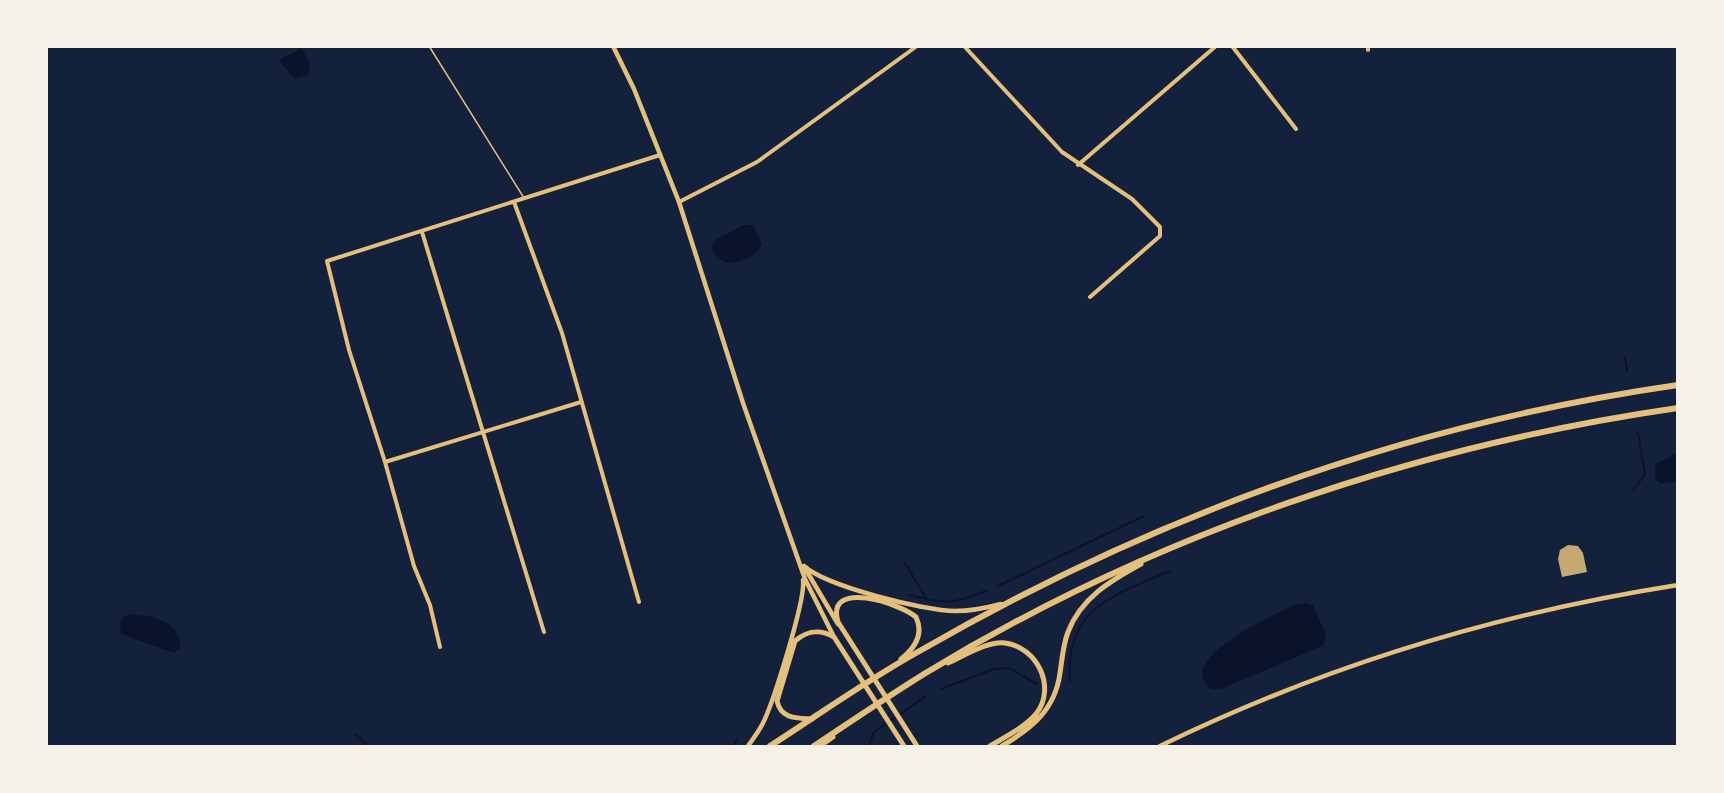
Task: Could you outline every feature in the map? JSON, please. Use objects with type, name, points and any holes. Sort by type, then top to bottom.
[{"type":"highway","points":[[770,747],[888,670],[1007,602],[1086,562],[1177,522],[1306,474],[1427,436],[1556,405],[1677,385]]},
{"type":"highway","points":[[814,747],[925,674],[1040,611],[1160,553],[1322,492],[1433,458],[1560,428],[1677,408]]},
{"type":"main road","points":[[1002,747],[1033,725],[1050,706],[1057,690],[1068,632],[1082,606],[1105,584],[1160,553]]},
{"type":"main road","points":[[888,670],[915,645],[920,625],[916,617],[909,611],[852,596],[845,597],[836,609],[838,622],[915,745]]},
{"type":"main road","points":[[813,719],[795,718],[783,714],[777,701],[795,641],[803,635],[818,631],[834,637],[904,747]]},
{"type":"main road","points":[[925,674],[985,646],[1003,642],[1027,652],[1034,658],[1043,678],[1042,702],[1036,714],[990,747]]},
{"type":"main road","points":[[820,747],[862,714]]},
{"type":"street","points":[[613,46],[634,89],[679,202],[743,403],[795,549],[834,637]]},
{"type":"street","points":[[679,202],[757,162],[917,46]]},
{"type":"street","points":[[964,46],[1052,141],[1078,165],[1132,199],[1161,231],[1090,297]]},
{"type":"street","points":[[1078,165],[1216,46]]},
{"type":"street","points":[[1232,46],[1296,129]]},
{"type":"street","points":[[440,647],[430,605],[414,566],[350,350],[327,261],[660,155]]},
{"type":"street","points":[[514,202],[562,333],[639,602]]},
{"type":"street","points":[[422,231],[544,632]]},
{"type":"street","points":[[385,462],[581,402]]},
{"type":"street","points":[[803,567],[819,577],[860,592],[937,609],[967,611],[1007,602]]},
{"type":"street","points":[[803,567],[830,614],[843,631]]},
{"type":"street","points":[[748,747],[763,723],[771,703],[801,602],[804,586],[803,567]]},
{"type":"street","points":[[1160,747],[1284,693],[1393,653],[1523,616],[1677,585]]},
{"type":"lane","points":[[429,46],[524,199]]},
{"type":"water","points":[[302,48],[310,65],[308,75],[294,79],[279,60]]},
{"type":"water","points":[[743,225],[753,225],[762,245],[756,253],[746,258],[725,263],[714,253],[711,245],[717,239]]},
{"type":"water","points":[[1677,453],[1677,481],[1661,484],[1655,479],[1655,464]]},
{"type":"water","points":[[1297,604],[1313,605],[1326,635],[1323,646],[1223,688],[1214,689],[1207,686],[1203,670],[1209,658],[1222,646],[1272,616]]},
{"type":"water","points":[[135,614],[166,622],[176,631],[181,648],[174,653],[121,634],[120,624],[123,616]]},
{"type":"building","points":[[1568,545],[1578,546],[1583,553],[1587,572],[1562,577],[1558,559],[1560,550]]},
{"type":"waterway","points":[[1625,358],[1627,371]]},
{"type":"waterway","points":[[1633,491],[1645,474],[1638,433]]},
{"type":"waterway","points":[[998,586],[1144,516]]},
{"type":"waterway","points":[[905,563],[927,600]]},
{"type":"waterway","points":[[1070,681],[1070,657],[1075,637],[1084,621],[1112,597],[1170,571]]},
{"type":"waterway","points":[[910,595],[950,602],[988,590]]},
{"type":"waterway","points":[[941,689],[994,669],[1009,668],[1037,684]]},
{"type":"waterway","points":[[869,746],[874,732],[925,697]]},
{"type":"waterway","points":[[354,734],[369,746]]},
{"type":"waterway","points":[[733,746],[737,740]]}]
